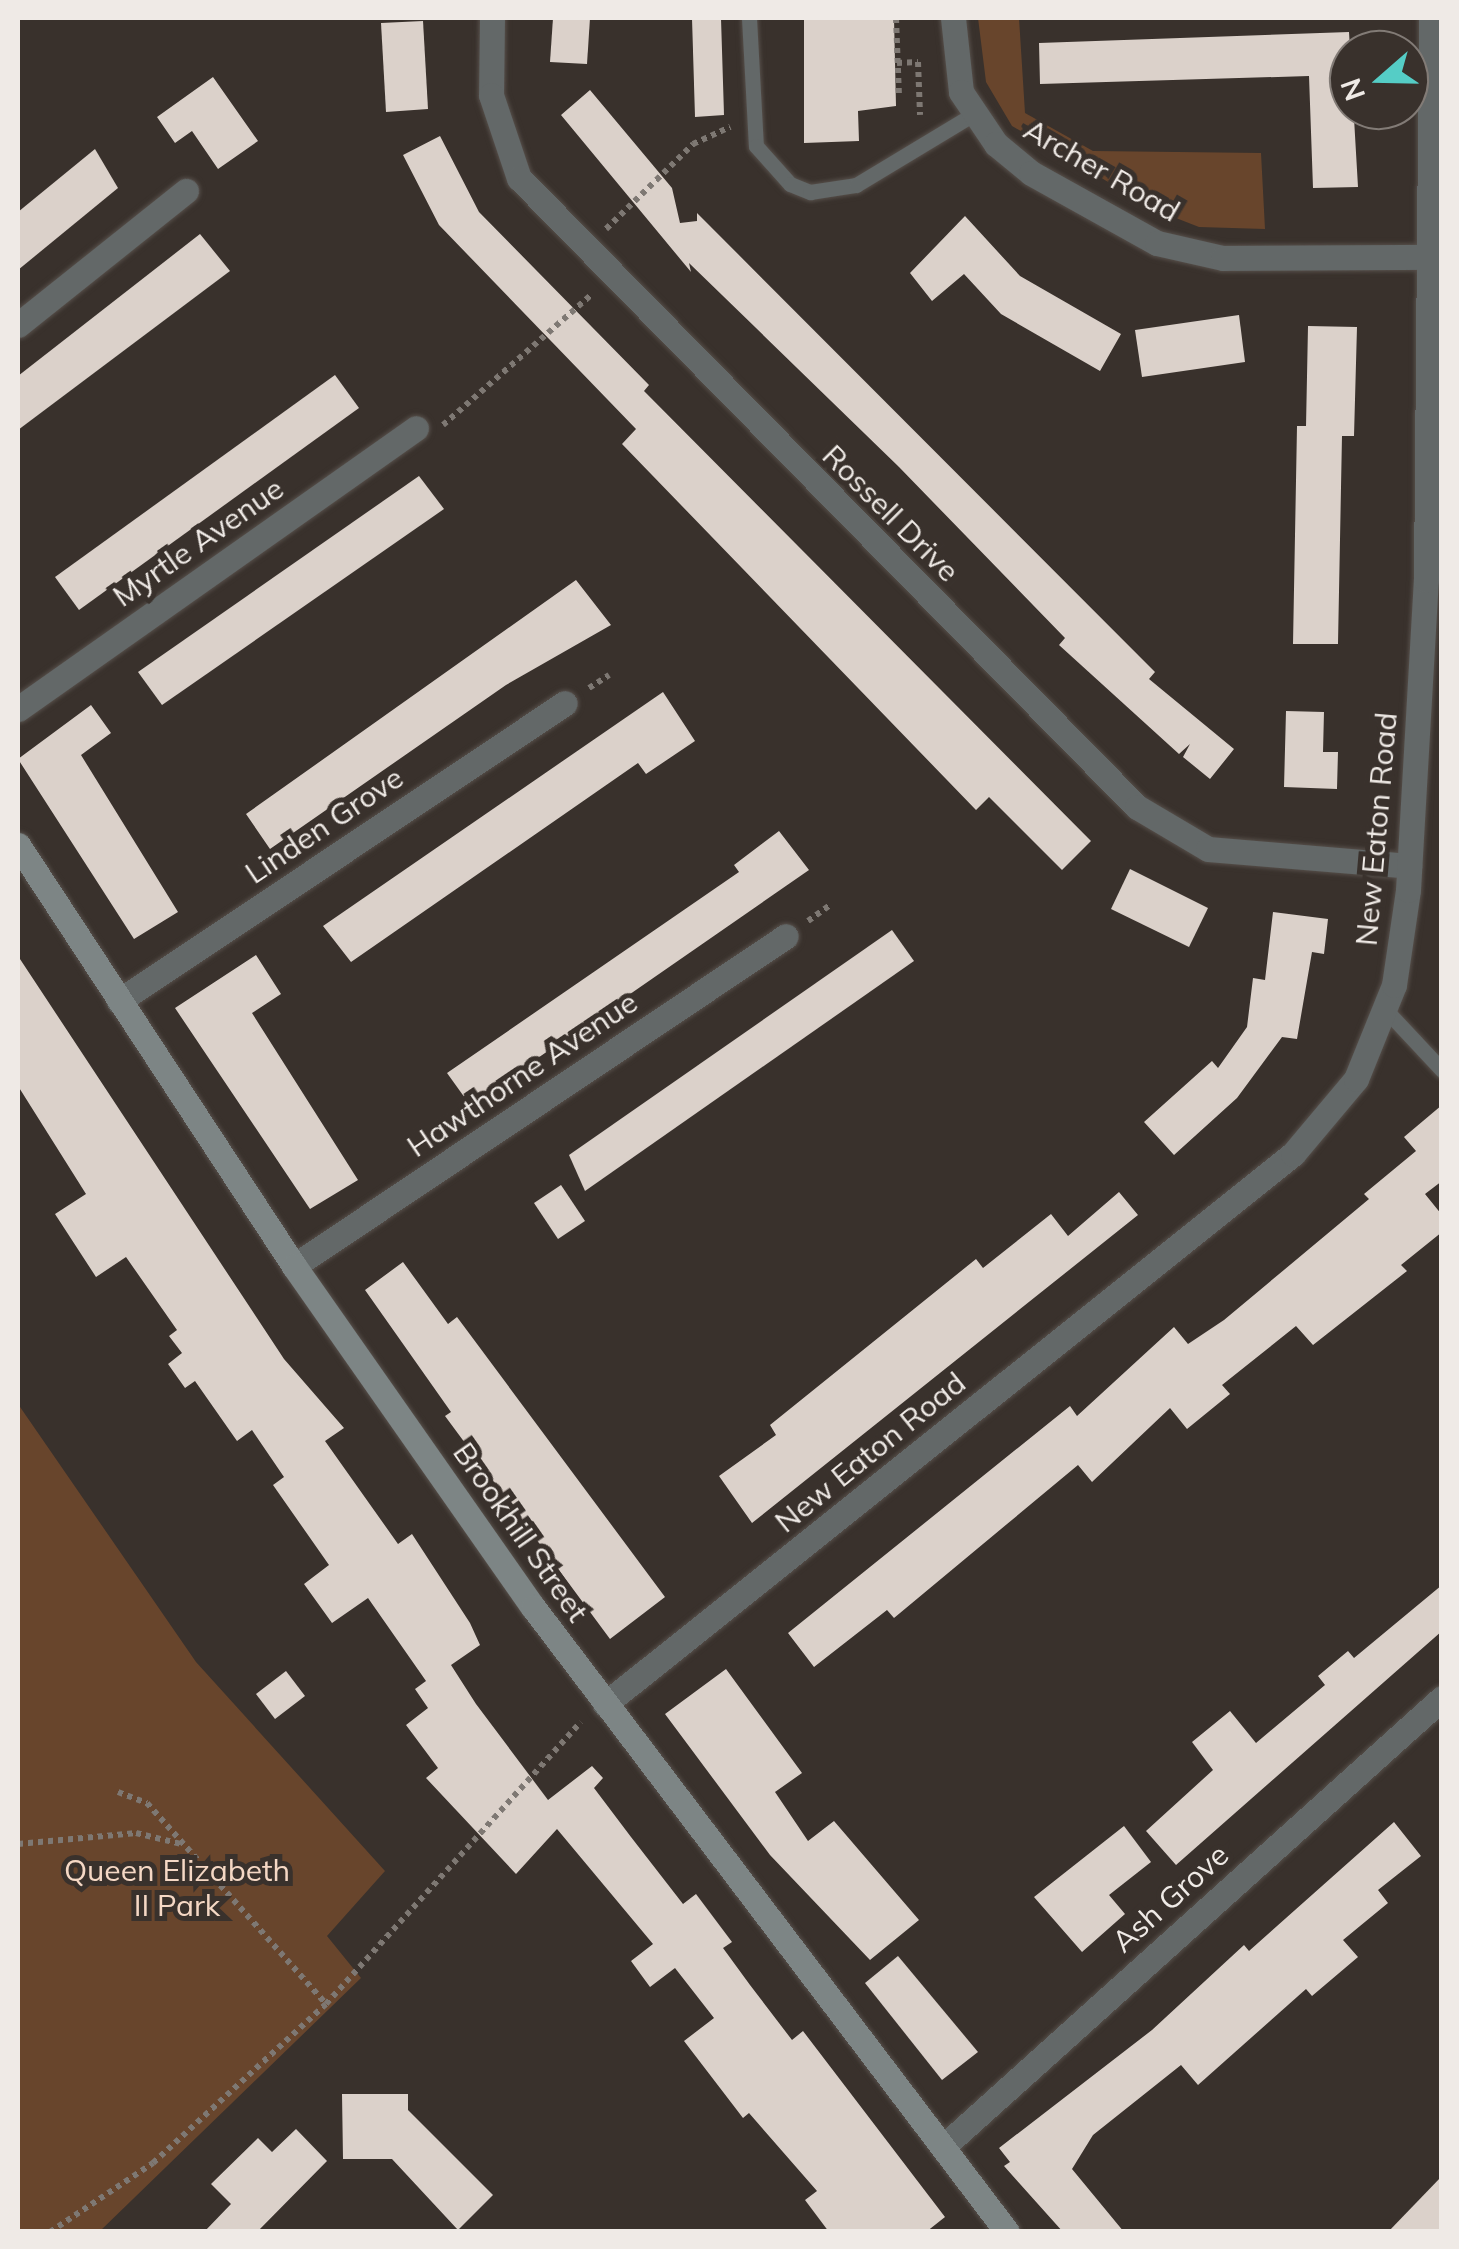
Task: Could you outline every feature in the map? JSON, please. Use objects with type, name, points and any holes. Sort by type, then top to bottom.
[{"type":"street","name":"Rossell Drive","points":[[492,18],[491,95],[505,149],[519,178],[611,277],[1162,827],[1246,857],[1409,866]]},
{"type":"street","name":"Archer Road","points":[[952,18],[954,62],[972,116],[1031,173],[1188,254],[1434,256]]},
{"type":"street","name":"New Eaton Road","points":[[605,1704],[1293,1154],[1356,1079],[1384,1008],[1409,866],[1434,579],[1431,18]]},
{"type":"street","points":[[18,324],[186,191]]},
{"type":"street","name":"Myrtle Avenue","points":[[18,709],[416,428]]},
{"type":"street","name":"Linden Grove","points":[[119,1001],[565,703]]},
{"type":"street","name":"Brookhill Street","points":[[18,846],[294,1266],[605,1704],[1007,2232]]},
{"type":"street","name":"Hawthorne Avenue","points":[[294,1266],[786,936]]},
{"type":"street","name":"Ash Grove","points":[[942,2146],[1442,1698]]},
{"type":"lane","points":[[748,18],[750,121],[775,172],[810,192],[856,185],[972,116]]},
{"type":"lane","points":[[1384,1008],[1442,1070]]},
{"type":"path","points":[[896,18],[899,96]]},
{"type":"path","points":[[898,63],[918,62],[928,143]]},
{"type":"path","points":[[585,250],[693,144],[750,121]]},
{"type":"path","points":[[416,428],[425,434],[457,418],[611,277]]},
{"type":"path","points":[[50,2232],[154,2163],[326,2004],[605,1704]]},
{"type":"path","points":[[118,1792],[147,1803],[326,2004]]},
{"type":"path","points":[[18,1844],[117,1833],[182,1844]]},
{"type":"green space","points":[[978,18],[1019,18],[1025,113],[1093,151],[1261,153],[1265,229],[1199,227],[1158,211],[1012,126],[986,82]]},
{"type":"green space","name":"Queen Elizabeth II Park","points":[[18,1404],[196,1662],[385,1871],[327,1936],[361,1978],[100,2231],[18,2231]]},
{"type":"building","points":[[553,18],[590,18],[587,64],[550,62]]},
{"type":"building","points":[[692,18],[721,18],[724,115],[695,117]]},
{"type":"building","points":[[894,18],[896,106],[858,111],[859,141],[804,143],[804,20]]},
{"type":"building","points":[[423,21],[428,109],[386,112],[381,23]]},
{"type":"building","points":[[1329,33],[1329,130],[1355,130],[1358,187],[1313,188],[1309,76],[1040,84],[1039,43]]},
{"type":"building","points":[[213,77],[258,141],[218,169],[192,131],[175,143],[157,117]]},
{"type":"building","points":[[590,90],[672,188],[680,223],[697,221],[697,213],[1155,672],[1149,679],[1234,749],[1210,779],[1183,757],[1190,744],[1179,754],[1059,645],[1065,638],[899,467],[689,263],[691,272],[561,115]]},
{"type":"building","points":[[440,136],[479,212],[649,385],[644,391],[1091,841],[1062,870],[989,797],[976,810],[622,444],[636,429],[439,225],[403,155]]},
{"type":"building","points":[[95,149],[118,188],[18,270],[18,212]]},
{"type":"building","points":[[965,216],[1020,276],[1121,334],[1100,371],[1001,314],[964,274],[932,301],[910,273]]},
{"type":"building","points":[[200,234],[230,271],[18,430],[18,376]]},
{"type":"building","points":[[1239,315],[1245,362],[1142,377],[1135,330]]},
{"type":"building","points":[[1308,326],[1357,327],[1354,436],[1342,436],[1338,644],[1293,644],[1297,426],[1306,426]]},
{"type":"building","points":[[335,375],[359,408],[79,610],[55,577]]},
{"type":"building","points":[[419,476],[444,509],[162,705],[138,672]]},
{"type":"building","points":[[576,580],[611,625],[506,685],[270,849],[246,814]]},
{"type":"building","points":[[663,692],[695,741],[646,774],[638,763],[351,962],[323,926]]},
{"type":"building","points":[[91,705],[111,733],[81,755],[178,912],[134,939],[18,759]]},
{"type":"building","points":[[1286,711],[1324,712],[1323,752],[1338,752],[1337,789],[1284,787]]},
{"type":"building","points":[[779,831],[809,870],[470,1105],[447,1073],[739,872],[734,865]]},
{"type":"building","points":[[1130,869],[1208,908],[1189,947],[1111,909]]},
{"type":"building","points":[[1273,912],[1328,919],[1324,954],[1312,952],[1297,1039],[1282,1037],[1237,1098],[1174,1155],[1144,1122],[1212,1061],[1218,1068],[1247,1027],[1253,978],[1265,980]]},
{"type":"building","points":[[892,930],[914,961],[585,1191],[569,1155]]},
{"type":"building","points":[[256,955],[281,994],[252,1013],[358,1180],[310,1209],[175,1008]]},
{"type":"building","points":[[18,956],[284,1359],[344,1428],[325,1441],[398,1544],[412,1534],[470,1623],[480,1645],[451,1665],[476,1704],[548,1800],[592,1766],[603,1778],[594,1788],[683,1904],[696,1894],[732,1942],[723,1948],[792,2040],[803,2031],[945,2217],[926,2232],[829,2232],[805,2200],[817,2191],[749,2113],[743,2118],[684,2041],[714,2018],[675,1968],[650,1987],[631,1961],[653,1944],[557,1829],[516,1874],[426,1778],[438,1768],[406,1725],[428,1708],[415,1689],[426,1681],[368,1598],[332,1623],[304,1584],[329,1565],[273,1485],[284,1477],[252,1430],[237,1441],[195,1381],[185,1388],[168,1364],[182,1353],[169,1336],[177,1330],[126,1257],[96,1277],[55,1214],[86,1194],[18,1086]]},
{"type":"building","points":[[1442,1105],[1442,1181],[1425,1194],[1442,1215],[1442,1232],[1401,1265],[1407,1271],[1313,1345],[1296,1326],[1222,1385],[1230,1394],[1187,1429],[1170,1408],[1092,1482],[1078,1465],[894,1618],[887,1610],[814,1667],[788,1633],[1070,1406],[1077,1416],[1174,1327],[1188,1344],[1224,1320],[1369,1199],[1364,1194],[1416,1151],[1404,1137]]},
{"type":"building","points":[[561,1185],[585,1221],[558,1239],[534,1203]]},
{"type":"building","points":[[1119,1192],[1138,1215],[752,1523],[719,1476],[776,1435],[770,1425],[976,1259],[983,1268],[1051,1214],[1068,1236]]},
{"type":"building","points":[[403,1262],[448,1324],[457,1317],[665,1597],[610,1639],[445,1416],[451,1412],[365,1290]]},
{"type":"building","points":[[1442,1585],[1442,1631],[1176,1865],[1146,1831],[1213,1770],[1192,1742],[1230,1711],[1256,1743],[1325,1685],[1318,1676],[1348,1651],[1354,1658]]},
{"type":"building","points":[[726,1669],[802,1773],[775,1792],[808,1841],[834,1821],[919,1920],[870,1960],[770,1855],[665,1714]]},
{"type":"building","points":[[286,1671],[305,1696],[275,1719],[256,1694]]},
{"type":"building","points":[[1394,1822],[1421,1856],[1378,1890],[1388,1903],[1343,1940],[1358,1957],[1312,1996],[1306,1989],[1198,2085],[1181,2065],[1093,2135],[1072,2169],[1124,2232],[1063,2232],[1004,2166],[1010,2162],[999,2148],[1152,2030],[1244,1945],[1249,1951]]},
{"type":"building","points":[[1124,1826],[1151,1862],[1109,1895],[1125,1914],[1082,1952],[1034,1897]]},
{"type":"building","points":[[898,1956],[978,2052],[942,2080],[865,1983]]},
{"type":"building","points":[[342,2094],[408,2094],[408,2110],[493,2195],[458,2230],[392,2159],[343,2159]]},
{"type":"building","points":[[296,2129],[327,2161],[257,2232],[204,2232],[231,2204],[211,2184],[258,2138],[272,2152]]},
{"type":"building","points":[[1442,2176],[1442,2232],[1388,2232]]}]
